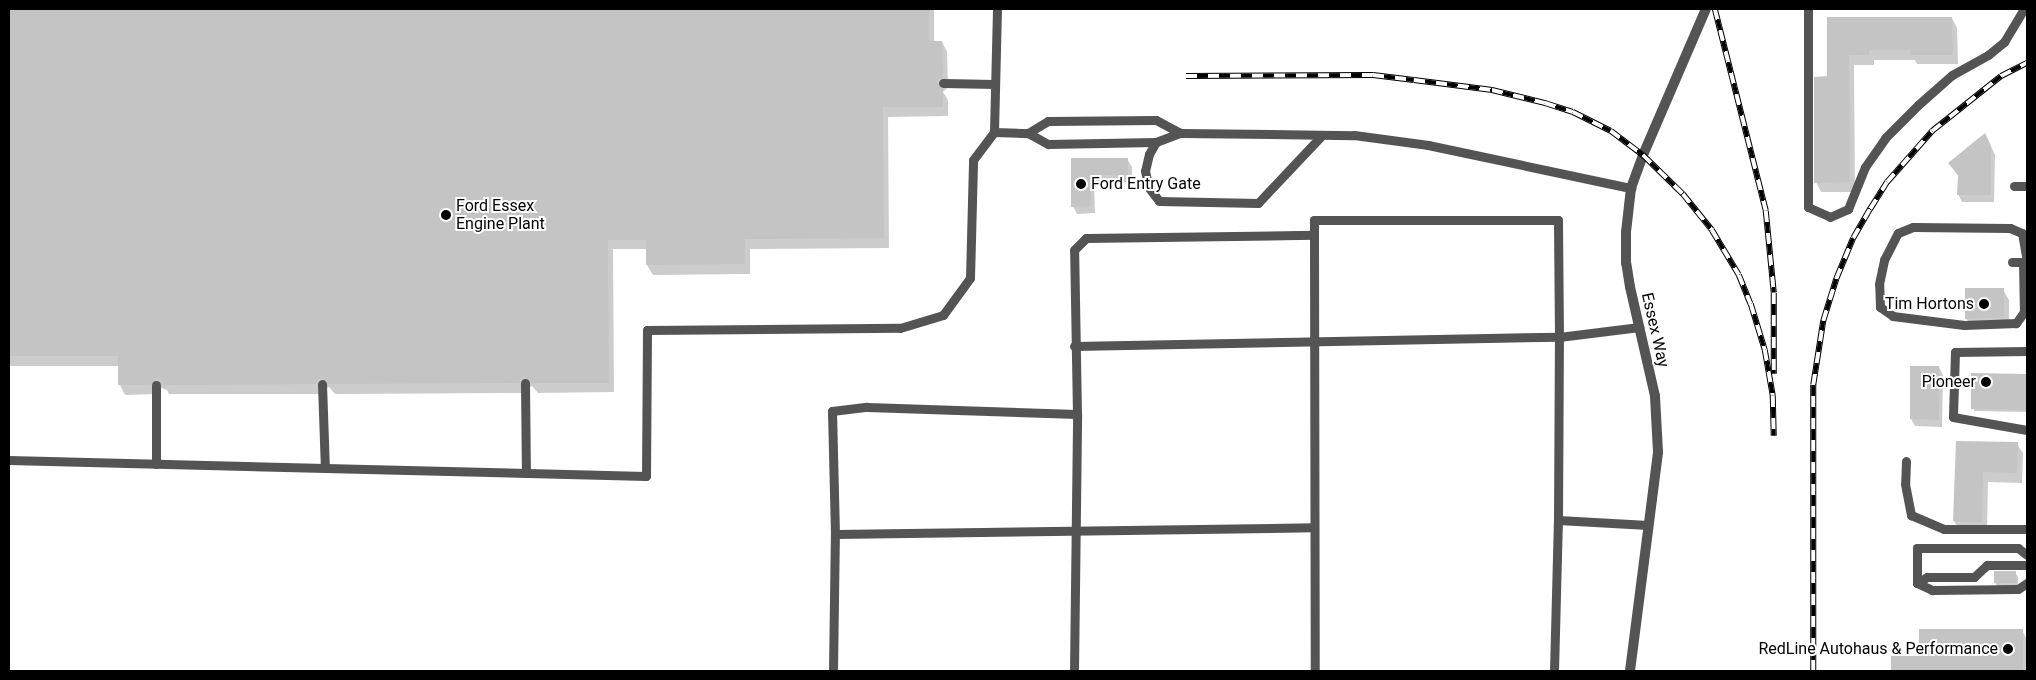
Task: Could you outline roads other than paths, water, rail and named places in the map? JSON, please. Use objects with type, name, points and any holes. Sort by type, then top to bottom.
[{"type":"street","name":"Essex Way","points":[[1630,671],[1658,452],[1655,396],[1626,263],[1626,232],[1631,188],[1643,155],[1706,9]]},
{"type":"lane","points":[[9,460],[646,476],[647,330],[900,328],[943,315],[970,278],[973,160],[994,132],[997,9]]},
{"type":"lane","points":[[1808,9],[1808,207],[1830,217],[1848,209],[1864,167],[1885,138],[1918,104],[1952,75],[1988,55],[2004,42],[2024,9]]},
{"type":"lane","points":[[942,83],[995,84]]},
{"type":"lane","points":[[1028,133],[1048,121],[1156,120],[1180,133]]},
{"type":"lane","points":[[994,132],[1028,133],[1048,144],[1156,142],[1180,133],[1354,135],[1428,145],[1631,188]]},
{"type":"lane","points":[[1156,142],[1149,154],[1145,171],[1149,188],[1159,201],[1258,203],[1322,135]]},
{"type":"lane","points":[[2014,186],[2027,186]]},
{"type":"lane","points":[[1315,671],[1314,220],[1558,220],[1558,520],[1554,671]]},
{"type":"lane","points":[[1913,226],[2010,228],[2022,233],[2026,261],[2024,312],[2016,324],[1964,325],[1893,316],[1880,307],[1879,284],[1884,260],[1898,233],[1913,226]]},
{"type":"lane","points":[[1074,671],[1076,414],[1074,250],[1086,238],[1314,235]]},
{"type":"lane","points":[[2012,262],[2026,261]]},
{"type":"lane","points":[[1074,346],[1559,337],[1639,327]]},
{"type":"lane","points":[[2027,351],[1955,352],[1953,417],[2027,430]]},
{"type":"lane","points":[[525,383],[526,473]]},
{"type":"lane","points":[[322,384],[325,468]]},
{"type":"lane","points":[[156,385],[156,464]]},
{"type":"lane","points":[[833,671],[835,534],[832,411],[867,407],[1076,414]]},
{"type":"lane","points":[[1906,460],[1905,484],[1911,514],[1944,529],[2027,529]]},
{"type":"lane","points":[[1558,520],[1648,525]]},
{"type":"lane","points":[[835,534],[1314,527]]},
{"type":"lane","points":[[1917,583],[1917,548],[2018,548],[2027,555]]},
{"type":"lane","points":[[1917,583],[1928,577],[1974,577],[1987,565],[2027,565]]},
{"type":"lane","points":[[1917,583],[1932,590],[2018,589],[2027,583]]},
{"type":"railway","points":[[1715,9],[1766,211],[1774,293],[1774,374]]},
{"type":"railway","points":[[1813,671],[1813,385],[1823,321],[1836,279],[1853,238],[1887,182],[1932,131],[2001,76],[2027,63]]},
{"type":"railway","points":[[1186,76],[1373,75],[1492,90],[1573,112],[1611,131],[1643,155],[1683,194],[1712,230],[1739,275],[1751,304],[1765,350],[1773,396],[1774,436]]},
{"type":"place","name":"Ford Entry Gate","points":[[1081,184]]},
{"type":"place","name":"Ford Essex Engine Plant","points":[[446,215]]},
{"type":"place","name":"Tim Hortons","points":[[1984,304]]},
{"type":"place","name":"Pioneer","points":[[1986,382]]},
{"type":"place","name":"RedLine Autohaus & Performance","points":[[2008,649]]}]
